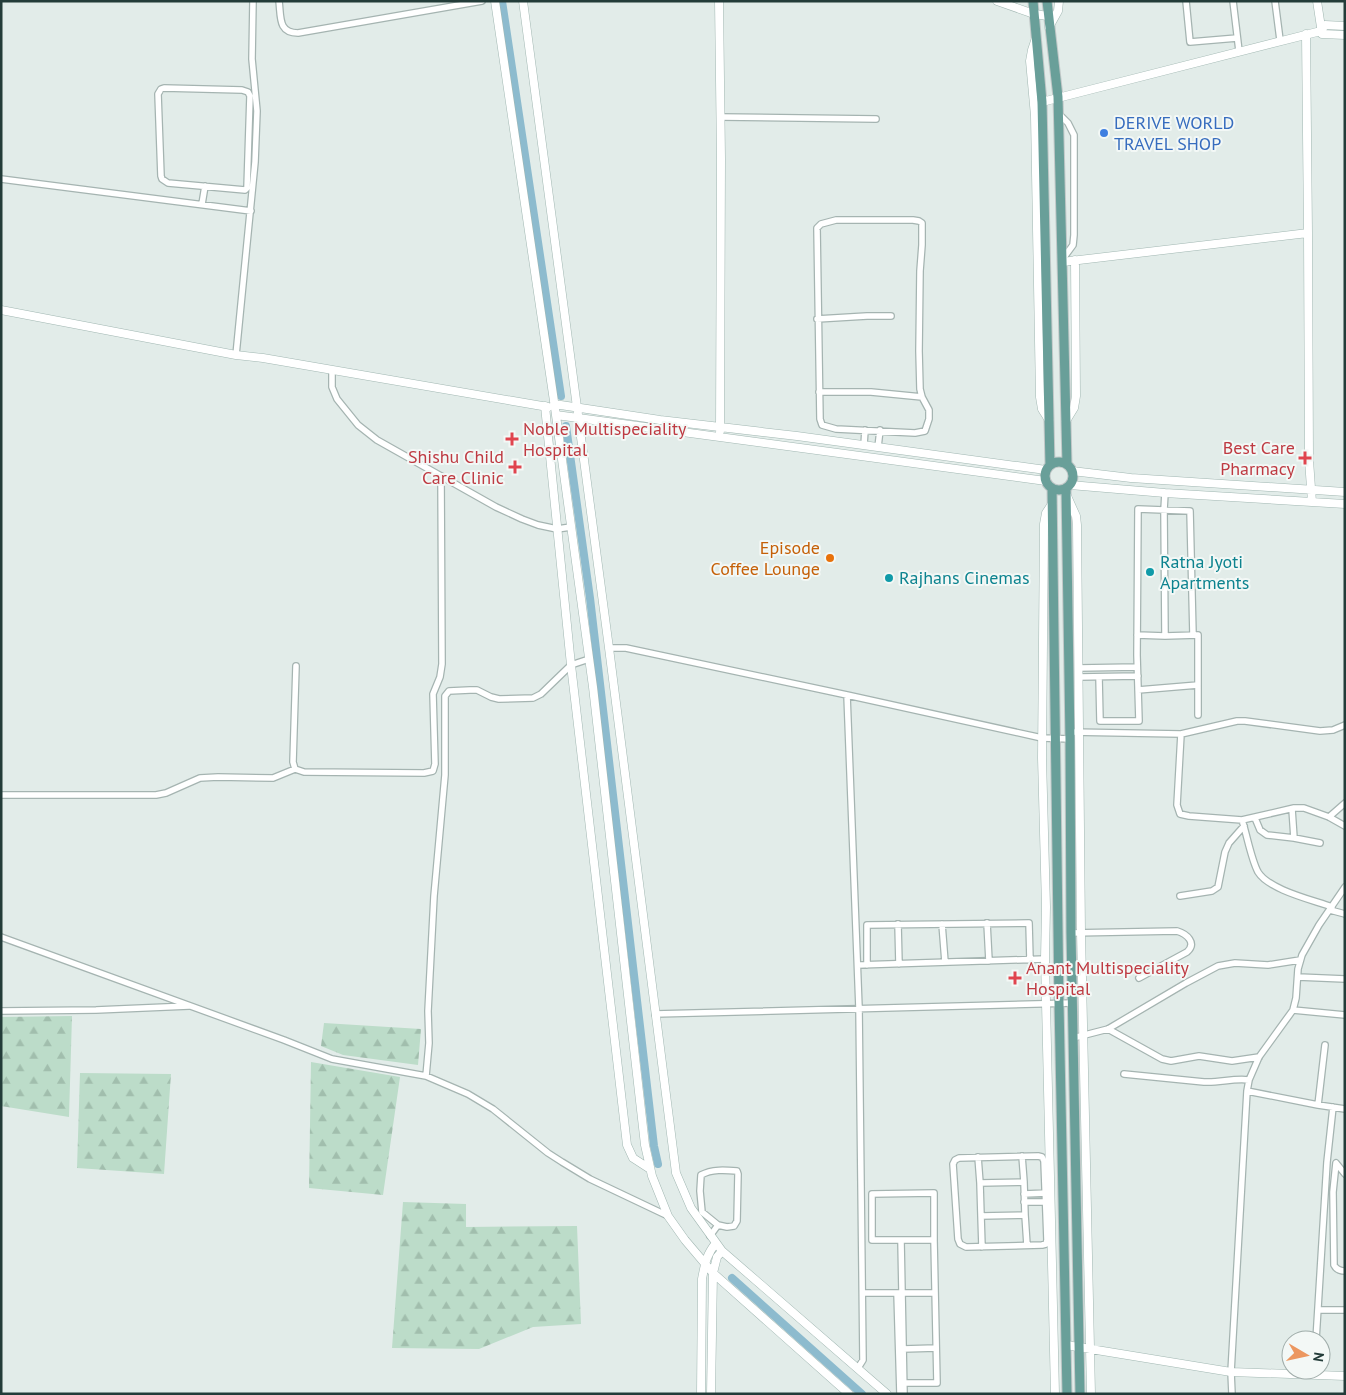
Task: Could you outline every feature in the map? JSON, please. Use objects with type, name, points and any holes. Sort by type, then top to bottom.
[{"type":"main road","points":[[1033,1],[1042,102],[1049,420],[1046,478],[1049,484],[1052,504],[1067,1394]]},
{"type":"main road","points":[[1047,1],[1058,97],[1066,422],[1069,468],[1072,480],[1067,489],[1076,932],[1073,1038],[1080,1394]]},
{"type":"main road","points":[[1048,468],[1058,462],[1069,468]]},
{"type":"main road","points":[[1049,484],[1067,489]]},
{"type":"street","points":[[236,355],[256,151],[257,111],[252,59],[253,1]]},
{"type":"street","points":[[279,1],[284,29],[287,32],[298,33],[482,1]]},
{"type":"street","points":[[495,1],[555,409],[589,659],[645,1145],[650,1169],[668,1216],[705,1264],[849,1394]]},
{"type":"street","points":[[522,1],[676,1173],[690,1208],[722,1251],[887,1394]]},
{"type":"street","points":[[719,438],[720,1]]},
{"type":"street","points":[[997,1],[1034,14],[1048,16]]},
{"type":"street","points":[[1049,28],[1058,10],[1059,1]]},
{"type":"street","points":[[1186,1],[1190,42],[1237,38]]},
{"type":"street","points":[[1233,1],[1238,51]]},
{"type":"street","points":[[1276,1],[1280,40]]},
{"type":"street","points":[[1318,1],[1322,34],[1345,35]]},
{"type":"street","points":[[1042,102],[1321,31],[1326,25],[1345,26]]},
{"type":"street","points":[[1306,34],[1309,450],[1312,502]]},
{"type":"street","points":[[1036,38],[1030,61],[1035,116],[1040,396],[1042,409],[1049,420]]},
{"type":"street","points":[[161,89],[242,90],[248,92],[250,96],[248,147],[247,188],[245,190],[168,183],[161,176],[158,94],[161,89]]},
{"type":"street","points":[[1058,113],[1068,123],[1074,134],[1074,235],[1073,245],[1062,261]]},
{"type":"street","points":[[721,117],[876,119]]},
{"type":"street","points":[[248,147],[256,151]]},
{"type":"street","points":[[248,154],[256,151]]},
{"type":"street","points":[[1,179],[251,211]]},
{"type":"street","points":[[202,204],[205,186]]},
{"type":"street","points":[[836,220],[919,221],[923,228],[920,272],[920,389],[929,410],[929,419],[925,432],[836,429],[822,425],[820,420],[819,392],[817,228],[821,224],[836,220]]},
{"type":"street","points":[[1062,261],[1308,233]]},
{"type":"street","points":[[1066,422],[1074,408],[1076,396],[1075,260]]},
{"type":"street","points":[[1,310],[236,355],[545,406],[577,418],[1049,484]]},
{"type":"street","points":[[818,319],[891,316]]},
{"type":"street","points":[[332,370],[332,387],[337,399],[363,430],[377,440],[496,508],[529,522],[557,529],[571,527]]},
{"type":"street","points":[[819,392],[871,392],[922,397]]},
{"type":"street","points":[[545,406],[571,665],[627,1145],[633,1158],[650,1169]]},
{"type":"street","points":[[555,409],[576,407],[660,420],[1048,468]]},
{"type":"street","points":[[864,445],[865,430]]},
{"type":"street","points":[[878,447],[880,430]]},
{"type":"street","points":[[1069,468],[1131,478],[1345,492]]},
{"type":"street","points":[[1,795],[156,795],[166,793],[200,778],[273,778],[295,769],[304,772],[424,773],[433,771],[433,694],[440,677],[442,664],[441,476]]},
{"type":"street","points":[[1073,735],[1079,677],[1077,520],[1067,489],[1345,504]]},
{"type":"street","points":[[1164,636],[1165,493]]},
{"type":"street","points":[[1048,1193],[1042,1157],[978,1157],[955,1160],[953,1164],[958,1240],[960,1244],[966,1247],[1027,1246],[1046,1244],[1047,1240],[1048,1193],[1047,1004],[1042,738],[1044,524],[1046,514],[1052,504]]},
{"type":"street","points":[[1099,677],[1100,721],[1139,721],[1137,667],[1138,509],[1190,511],[1194,635]]},
{"type":"street","points":[[1137,635],[1198,635],[1198,715]]},
{"type":"street","points":[[608,648],[626,648],[1042,738],[1056,739],[1073,735],[1181,734],[1238,721],[1320,731],[1345,726]]},
{"type":"street","points":[[426,1076],[434,896],[445,775],[445,696],[452,690],[477,690],[499,699],[533,698],[541,694],[571,665],[589,659]]},
{"type":"street","points":[[295,769],[293,762],[296,666]]},
{"type":"street","points":[[1079,668],[1137,667]]},
{"type":"street","points":[[1079,677],[1138,676]]},
{"type":"street","points":[[1138,690],[1198,685]]},
{"type":"street","points":[[847,695],[859,1008],[863,1360],[858,1368]]},
{"type":"street","points":[[1181,734],[1177,805],[1180,814],[1242,820],[1304,808],[1345,826]]},
{"type":"street","points":[[1329,818],[1343,806]]},
{"type":"street","points":[[1292,809],[1294,838]]},
{"type":"street","points":[[1255,818],[1263,833],[1320,843]]},
{"type":"street","points":[[1242,820],[1256,868],[1263,879],[1277,888],[1345,914]]},
{"type":"street","points":[[1180,896],[1207,892],[1218,887],[1225,852],[1229,843],[1244,826]]},
{"type":"street","points":[[1232,1394],[1231,1372],[1249,1080],[1259,1057],[1293,1010],[1300,960],[1319,925],[1345,887]]},
{"type":"street","points":[[987,923],[988,961]]},
{"type":"street","points":[[867,965],[867,925],[898,924],[1030,923],[1030,960]]},
{"type":"street","points":[[898,924],[899,964]]},
{"type":"street","points":[[942,924],[945,962]]},
{"type":"street","points":[[1091,1394],[1083,1036],[1076,932],[1177,931],[1186,934],[1191,945],[1187,952],[1139,978]]},
{"type":"street","points":[[1,937],[332,1059],[426,1076],[485,1103],[548,1154],[578,1172],[668,1216]]},
{"type":"street","points":[[858,965],[1046,959]]},
{"type":"street","points":[[1073,1038],[1108,1029],[1218,966],[1235,963],[1268,966],[1300,960]]},
{"type":"street","points":[[1298,977],[1345,979]]},
{"type":"street","points":[[655,1014],[1073,1003]]},
{"type":"street","points":[[1,1011],[192,1006]]},
{"type":"street","points":[[1293,1010],[1345,1015]]},
{"type":"street","points":[[1108,1029],[1167,1060],[1199,1056],[1232,1061],[1259,1057]]},
{"type":"street","points":[[1318,1105],[1325,1045]]},
{"type":"street","points":[[1124,1074],[1204,1082],[1234,1079],[1249,1080]]},
{"type":"street","points":[[1247,1091],[1345,1109]]},
{"type":"street","points":[[1317,1330],[1327,1162],[1333,1107]]},
{"type":"street","points":[[1022,1156],[1027,1246]]},
{"type":"street","points":[[978,1157],[982,1247]]},
{"type":"street","points":[[1345,1174],[1336,1164],[1333,1192],[1334,1261],[1336,1268],[1345,1271]]},
{"type":"street","points":[[720,1170],[737,1171],[737,1221],[734,1226],[718,1225],[702,1212],[701,1175],[720,1170]]},
{"type":"street","points":[[980,1183],[1024,1182]]},
{"type":"street","points":[[903,1389],[937,1383],[934,1193],[872,1194],[872,1240],[934,1240]]},
{"type":"street","points":[[1024,1194],[1048,1193]]},
{"type":"street","points":[[1024,1202],[1048,1202]]},
{"type":"street","points":[[1048,1202],[1055,1394]]},
{"type":"street","points":[[981,1216],[1025,1215]]},
{"type":"street","points":[[710,1236],[718,1225]]},
{"type":"street","points":[[901,1241],[899,1293],[903,1389]]},
{"type":"street","points":[[701,1394],[702,1279],[708,1252],[716,1243]]},
{"type":"street","points":[[711,1394],[713,1273],[717,1257],[722,1251]]},
{"type":"street","points":[[1321,1260],[1334,1261]]},
{"type":"street","points":[[863,1293],[935,1293]]},
{"type":"street","points":[[899,1293],[903,1349],[903,1389]]},
{"type":"street","points":[[1318,1310],[1345,1310]]},
{"type":"street","points":[[1066,1345],[1231,1372],[1281,1373]]},
{"type":"street","points":[[903,1349],[936,1348]]},
{"type":"street","points":[[1331,1375],[1345,1376]]},
{"type":"green space","points":[[72,1016],[69,1117],[1,1106],[1,1017]]},
{"type":"green space","points":[[324,1023],[421,1029],[418,1065],[343,1055],[321,1046]]},
{"type":"green space","points":[[311,1062],[400,1077],[383,1195],[309,1188]]},
{"type":"green space","points":[[80,1073],[171,1074],[164,1174],[77,1168]]},
{"type":"green space","points":[[403,1202],[466,1204],[466,1227],[577,1226],[581,1324],[533,1327],[479,1349],[392,1348]]},
{"type":"waterway","points":[[502,1],[561,396]]},
{"type":"waterway","points":[[566,426],[590,598],[654,1146],[658,1164]]},
{"type":"waterway","points":[[732,1278],[862,1394]]},
{"type":"place","name":"DERIVE WORLD TRAVEL SHOP","points":[[1104,133]]},
{"type":"place","name":"Noble Multispeciality Hospital","points":[[512,439]]},
{"type":"place","name":"Best Care Pharmacy","points":[[1305,458]]},
{"type":"place","name":"Shishu Child Care Clinic","points":[[515,467]]},
{"type":"place","name":"Episode Coffee Lounge","points":[[830,558]]},
{"type":"place","name":"Ratna Jyoti Apartments","points":[[1150,572]]},
{"type":"place","name":"Rajhans Cinemas","points":[[889,578]]},
{"type":"place","name":"Anant Multispeciality Hospital","points":[[1015,978]]}]
